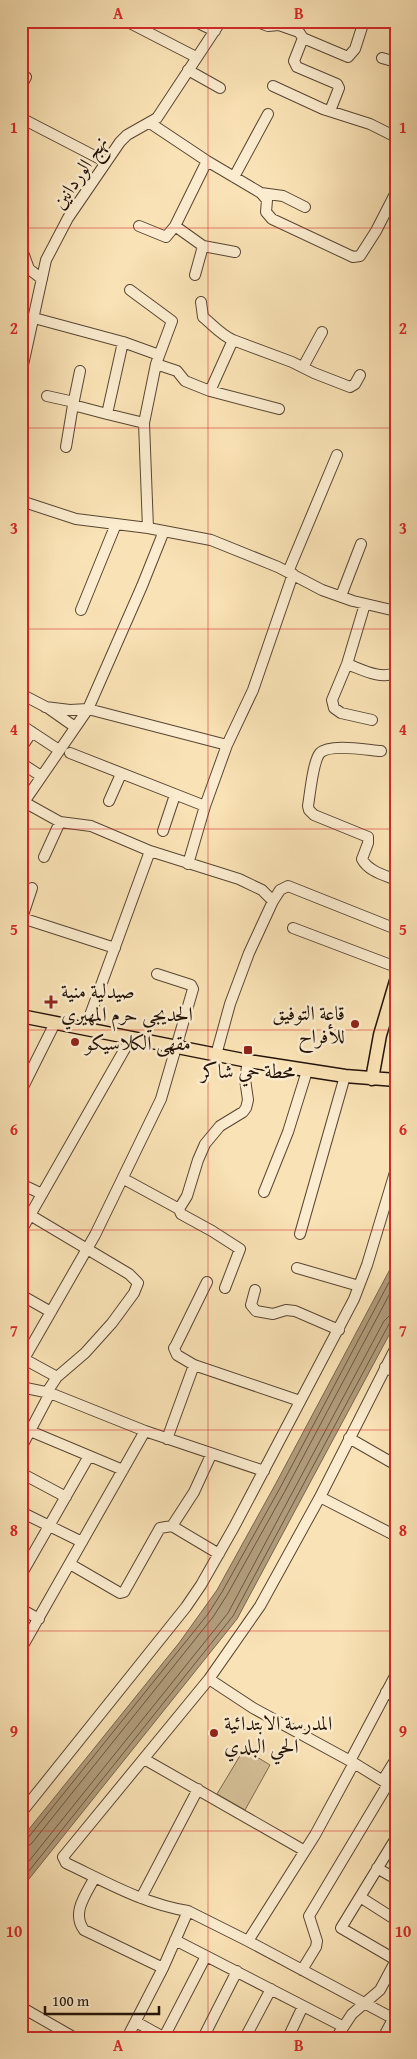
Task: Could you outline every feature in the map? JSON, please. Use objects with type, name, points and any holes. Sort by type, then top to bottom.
[{"type":"main road","points":[[372,1079],[380,1035],[396,981]]},
{"type":"main road","points":[[21,1016],[248,1061],[345,1076],[396,1080]]},
{"type":"street","points":[[126,21],[196,57]]},
{"type":"street","points":[[194,21],[214,31]]},
{"type":"street","name":"نهج الوردانين","points":[[21,374],[46,260],[58,236],[106,162],[127,135],[150,124],[156,118],[221,21]]},
{"type":"street","points":[[254,21],[268,26],[279,24],[299,32],[302,38],[348,57],[355,49],[364,21]]},
{"type":"street","points":[[302,38],[294,61],[297,67],[337,84],[339,88],[330,111]]},
{"type":"street","points":[[382,58],[396,62]]},
{"type":"street","points":[[188,70],[220,88]]},
{"type":"street","points":[[273,86],[330,111],[370,124],[396,137]]},
{"type":"street","points":[[234,177],[248,147],[268,114]]},
{"type":"street","points":[[21,118],[106,162]]},
{"type":"street","points":[[150,124],[206,161],[261,193],[267,200],[266,212],[272,219],[353,257],[360,256],[366,247],[396,192]]},
{"type":"street","points":[[139,226],[166,237],[175,226],[206,161]]},
{"type":"street","points":[[261,193],[283,196],[305,207]]},
{"type":"street","points":[[175,226],[203,246],[235,252]]},
{"type":"street","points":[[195,275],[203,246]]},
{"type":"street","points":[[21,247],[29,269],[42,279]]},
{"type":"street","points":[[130,290],[172,321],[158,360],[144,423],[148,528]]},
{"type":"street","points":[[201,302],[203,318],[216,327],[222,335],[232,340],[350,387],[355,384],[360,375]]},
{"type":"street","points":[[34,318],[123,342],[177,371],[184,381],[210,391],[279,409]]},
{"type":"street","points":[[303,367],[322,332]]},
{"type":"street","points":[[210,391],[232,340]]},
{"type":"street","points":[[107,414],[123,342]]},
{"type":"street","points":[[66,447],[80,371]]},
{"type":"street","points":[[47,396],[144,423]]},
{"type":"street","points":[[188,864],[205,806],[227,745],[253,690],[290,573],[337,455]]},
{"type":"street","points":[[21,501],[70,517],[192,535],[211,540],[290,573],[322,590],[365,604],[396,611]]},
{"type":"street","points":[[81,610],[116,524]]},
{"type":"street","points":[[164,531],[88,710],[22,801],[60,822],[91,826],[150,851],[238,879],[262,890],[274,900]]},
{"type":"street","points":[[340,596],[361,544]]},
{"type":"street","points":[[365,604],[347,664],[332,700],[334,708],[341,713],[372,720]]},
{"type":"street","points":[[347,664],[381,676],[389,676],[396,672]]},
{"type":"street","points":[[21,694],[45,707],[74,727]]},
{"type":"street","points":[[45,707],[88,710],[227,745]]},
{"type":"street","points":[[21,725],[59,750]]},
{"type":"street","points":[[21,748],[32,732]]},
{"type":"street","points":[[381,751],[334,747],[324,750],[318,757],[308,806],[314,815],[368,837],[369,841],[362,859],[369,868],[396,880]]},
{"type":"street","points":[[70,753],[205,806]]},
{"type":"street","points":[[21,763],[41,776]]},
{"type":"street","points":[[109,801],[121,774]]},
{"type":"street","points":[[163,831],[175,795]]},
{"type":"street","points":[[44,857],[60,822]]},
{"type":"street","points":[[85,1030],[150,851]]},
{"type":"street","points":[[216,1055],[230,1004],[249,953],[280,890],[288,886],[396,929]]},
{"type":"street","points":[[32,888],[22,918],[114,948]]},
{"type":"street","points":[[293,928],[396,967]]},
{"type":"street","points":[[56,1377],[23,1358],[88,1249],[124,1179],[161,1099],[193,989],[191,985],[157,974]]},
{"type":"street","points":[[21,1091],[55,1023]]},
{"type":"street","points":[[21,1230],[131,1038]]},
{"type":"street","points":[[179,1209],[187,1196],[205,1144],[220,1126],[243,1112],[246,1108],[248,1100],[246,1079],[248,1061]]},
{"type":"street","points":[[264,1192],[288,1132],[308,1070]]},
{"type":"street","points":[[300,1234],[345,1076]]},
{"type":"street","points":[[21,1814],[186,1607],[219,1554],[339,1330],[359,1286],[396,1169]]},
{"type":"street","points":[[124,1179],[179,1209],[181,1214],[240,1249],[226,1288]]},
{"type":"street","points":[[21,1184],[42,1194]]},
{"type":"street","points":[[21,1448],[26,1431],[56,1377],[85,1354],[112,1324],[137,1287],[135,1279],[30,1215]]},
{"type":"street","points":[[297,1268],[359,1286]]},
{"type":"street","points":[[207,1282],[174,1348],[177,1355],[194,1365],[300,1401]]},
{"type":"street","points":[[255,1290],[251,1305],[256,1311],[276,1314],[290,1310],[339,1330]]},
{"type":"street","points":[[21,1295],[51,1312]]},
{"type":"street","points":[[383,2038],[394,2020],[364,2003],[188,1911],[170,1908],[140,1898],[66,1863],[63,1857],[208,1680],[260,1606],[320,1497],[396,1347]]},
{"type":"street","points":[[167,1439],[194,1365]]},
{"type":"street","points":[[385,1367],[396,1373]]},
{"type":"street","points":[[21,1387],[48,1393],[167,1439],[264,1471]]},
{"type":"street","points":[[26,1431],[123,1470]]},
{"type":"street","points":[[21,1649],[145,1431]]},
{"type":"street","points":[[349,1438],[396,1465]]},
{"type":"street","points":[[172,1526],[194,1492],[212,1455]]},
{"type":"street","points":[[21,1575],[88,1456]]},
{"type":"street","points":[[21,1473],[66,1497]]},
{"type":"street","points":[[320,1497],[396,1536]]},
{"type":"street","points":[[21,1512],[82,1542]]},
{"type":"street","points":[[70,1564],[120,1593],[124,1592],[160,1528],[172,1526],[219,1554]]},
{"type":"street","points":[[21,1609],[39,1619]]},
{"type":"street","points":[[248,1941],[305,1851],[396,1674]]},
{"type":"street","points":[[208,1680],[253,1708],[352,1762],[389,1785]]},
{"type":"street","points":[[386,1692],[396,1698]]},
{"type":"street","points":[[144,1759],[305,1851]]},
{"type":"street","points":[[302,1970],[316,1947],[317,1941],[309,1916],[389,1785],[396,1759]]},
{"type":"street","points":[[140,1898],[198,1789]]},
{"type":"street","points":[[336,2038],[342,2026],[352,2014],[380,1990],[396,1960],[341,1928],[396,1838]]},
{"type":"street","points":[[377,1868],[396,1879]]},
{"type":"street","points":[[95,1877],[78,1914],[80,1924],[84,1930],[163,1968]]},
{"type":"street","points":[[360,1896],[396,1920]]},
{"type":"street","points":[[127,2038],[163,1968],[188,1911]]},
{"type":"street","points":[[175,1940],[342,2026]]},
{"type":"street","points":[[136,2022],[164,2038],[206,1956]]},
{"type":"street","points":[[203,2038],[237,1972]]},
{"type":"street","points":[[245,2038],[270,1989]]},
{"type":"street","points":[[288,2038],[303,2006]]},
{"type":"street","points":[[21,2007],[58,2034],[75,2038]]},
{"type":"shaded area","points":[[244,1749],[270,1765],[245,1810],[217,1794]]},
{"type":"water","points":[[396,1258],[396,1322],[237,1619],[21,1889],[21,1839],[179,1643],[217,1590]]},
{"type":"place","name":"صيدلية منية الحديجي حرم المهيري","points":[[51,1002]]},
{"type":"place","name":"قاعة التوفيق للأفراح","points":[[355,1024]]},
{"type":"place","name":"مقهى الكلاسيكو","points":[[75,1042]]},
{"type":"place","name":"محطة حي شاكر","points":[[248,1050]]},
{"type":"place","name":"المدرسة الابتدائية الحي البلدي","points":[[214,1733]]}]
